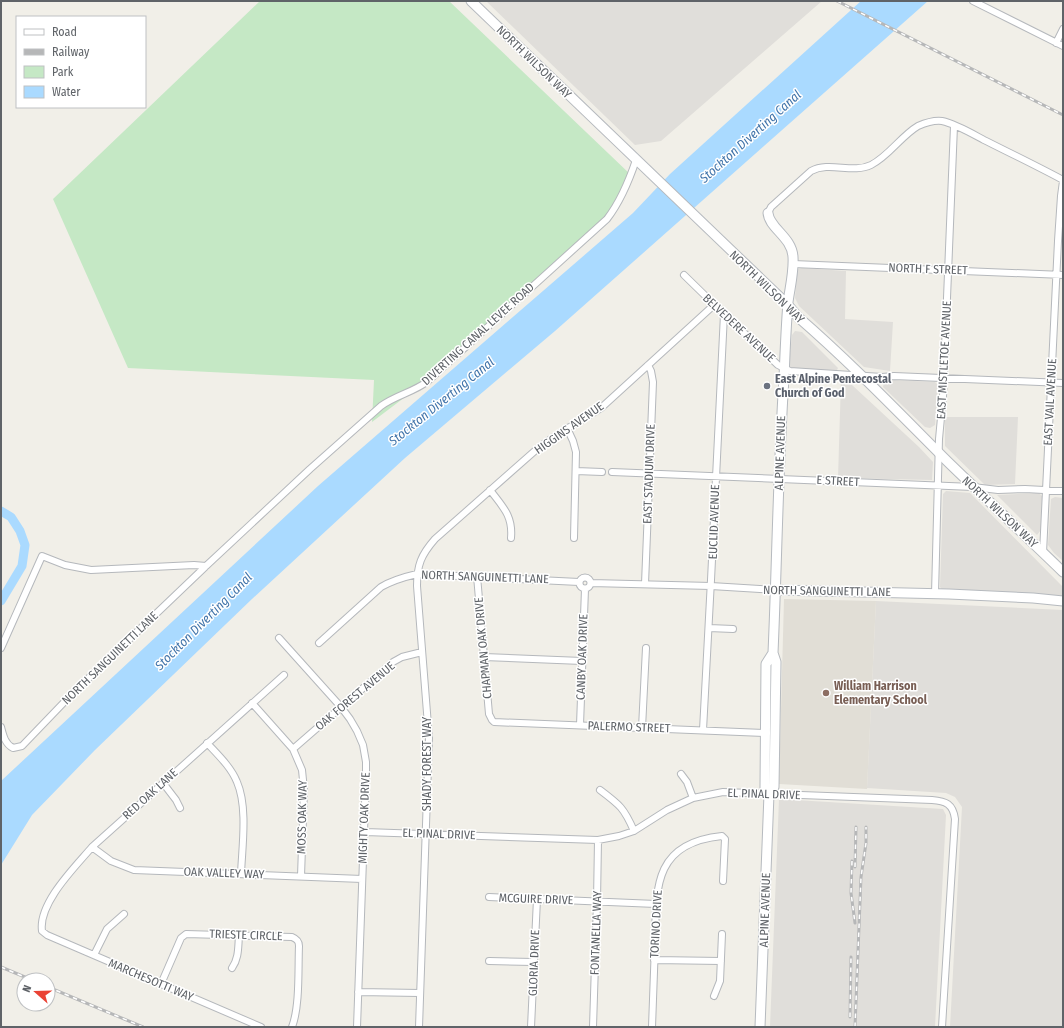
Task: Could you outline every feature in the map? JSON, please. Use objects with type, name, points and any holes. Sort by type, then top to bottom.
[{"type":"street","name":"NORTH WILSON WAY","points":[[471,1],[788,305],[798,317],[861,376],[973,487],[1063,572]]},
{"type":"street","points":[[973,1],[1063,46]]},
{"type":"street","points":[[1056,43],[1063,29]]},
{"type":"street","points":[[768,213],[771,207],[814,170],[830,167],[866,167],[877,161],[918,126],[936,121],[954,126],[1063,180]]},
{"type":"street","name":"EAST MISTLETOE AVENUE","points":[[935,594],[939,453],[954,126]]},
{"type":"street","name":"DIVERTING CANAL LEVEE ROAD","points":[[206,566],[310,469],[381,406],[390,399],[415,389],[428,381],[607,219],[617,204],[630,177],[636,160]]},
{"type":"street","name":"EAST VAIL AVENUE","points":[[1043,553],[1051,382],[1060,274],[1060,196],[1063,180]]},
{"type":"street","name":"ALPINE AVENUE","points":[[760,1027],[769,794],[766,788],[766,664],[772,653],[776,590],[784,369],[788,305],[793,264],[791,247],[786,238],[770,221],[768,213]]},
{"type":"street","name":"NORTH F STREET","points":[[793,264],[1060,274]]},
{"type":"street","name":"BELVEDERE AVENUE","points":[[684,275],[778,365],[790,371],[882,377],[894,376],[1063,383]]},
{"type":"street","name":"HIGGINS AVENUE","points":[[417,574],[419,563],[423,554],[435,539],[552,437],[586,418],[600,408],[714,305]]},
{"type":"street","name":"EUCLID AVENUE","points":[[703,730],[724,314]]},
{"type":"street","name":"EAST STADIUM DRIVE","points":[[645,584],[653,382],[648,365]]},
{"type":"street","points":[[567,428],[576,452],[574,538]]},
{"type":"street","points":[[576,471],[602,472]]},
{"type":"street","name":"E STREET","points":[[612,472],[973,487],[998,490],[1063,490]]},
{"type":"street","points":[[490,490],[508,514],[512,529],[510,538]]},
{"type":"street","points":[[1,648],[42,556],[65,565],[91,570],[206,566]]},
{"type":"street","name":"NORTH SANGUINETTI LANE","points":[[1,727],[7,744],[13,748],[22,746],[72,694],[206,566]]},
{"type":"street","name":"NORTH SANGUINETTI LANE","points":[[319,643],[390,581],[417,574],[579,582]]},
{"type":"street","name":"SHADY FOREST WAY","points":[[417,574],[429,738],[419,1027]]},
{"type":"street","name":"CHAPMAN OAK DRIVE","points":[[477,576],[490,718],[492,720]]},
{"type":"street","points":[[585,577],[588,578],[591,583],[588,588],[585,588],[580,586],[579,582],[581,578],[585,577]]},
{"type":"street","name":"NORTH SANGUINETTI LANE","points":[[591,583],[935,594],[1033,598],[1063,601]]},
{"type":"street","name":"CANBY OAK DRIVE","points":[[580,725],[585,588]]},
{"type":"street","points":[[709,628],[733,629]]},
{"type":"street","name":"MIGHTY OAK DRIVE","points":[[279,638],[341,707],[357,731],[365,756],[365,832],[357,1027]]},
{"type":"street","points":[[642,728],[646,648]]},
{"type":"street","name":"OAK FOREST AVENUE","points":[[293,749],[393,662],[402,657],[422,652]]},
{"type":"street","name":"ALPINE AVENUE","points":[[769,794],[774,787],[776,726],[776,662],[772,653]]},
{"type":"street","points":[[484,657],[582,661]]},
{"type":"street","name":"RED OAK LANE","points":[[42,931],[44,914],[52,898],[70,873],[92,847],[284,675]]},
{"type":"street","name":"MOSS OAK WAY","points":[[252,703],[293,749],[299,762],[304,781],[300,876]]},
{"type":"street","name":"PALERMO STREET","points":[[492,720],[498,722],[767,733]]},
{"type":"street","points":[[207,743],[227,764],[237,782],[242,799],[241,874]]},
{"type":"street","points":[[681,774],[687,782],[693,798]]},
{"type":"street","points":[[163,783],[180,808]]},
{"type":"street","points":[[600,790],[620,805],[634,831]]},
{"type":"street","name":"EL PINAL DRIVE","points":[[365,832],[598,840],[619,836],[634,831],[667,810],[693,798],[724,792],[941,800],[950,805],[955,819],[942,1027]]},
{"type":"street","name":"TORINO DRIVE","points":[[652,1027],[656,904],[659,882],[662,874],[668,862],[681,848],[696,841],[722,836],[724,839],[723,882]]},
{"type":"street","name":"FONTANELLA WAY","points":[[593,1027],[598,840]]},
{"type":"street","name":"OAK VALLEY WAY","points":[[92,847],[111,861],[134,870],[362,879]]},
{"type":"street","name":"MCGUIRE DRIVE","points":[[489,897],[656,904]]},
{"type":"street","name":"GLORIA DRIVE","points":[[531,1027],[537,899]]},
{"type":"street","points":[[94,955],[107,929],[124,914]]},
{"type":"street","name":"MARCHESOTTI WAY","points":[[42,931],[47,935],[261,1027]]},
{"type":"street","name":"TRIESTE CIRCLE","points":[[161,984],[183,935],[190,933],[296,938],[298,942],[297,998],[292,1027]]},
{"type":"street","points":[[714,996],[720,981],[722,934]]},
{"type":"street","points":[[232,968],[236,963],[238,956],[239,936]]},
{"type":"street","points":[[654,960],[721,961]]},
{"type":"street","points":[[489,961],[533,962]]},
{"type":"street","points":[[358,992],[420,993]]},
{"type":"shaded area","points":[[486,1],[822,1],[661,141],[635,145]]},
{"type":"shaded area","points":[[802,268],[846,271],[845,319],[893,322],[890,371],[864,367],[799,306],[795,298],[797,269]]},
{"type":"shaded area","points":[[795,331],[802,332],[838,368],[837,370],[791,369],[789,364],[792,335]]},
{"type":"shaded area","points":[[841,380],[852,385],[919,447],[933,462],[932,480],[838,478]]},
{"type":"shaded area","points":[[894,380],[935,382],[938,385],[935,425],[930,428],[925,427],[883,387],[884,383]]},
{"type":"shaded area","points":[[945,417],[1018,417],[1015,484],[985,485],[945,446]]},
{"type":"shaded area","points":[[946,491],[970,493],[1063,587],[1062,596],[943,591],[940,587],[943,494]]},
{"type":"shaded area","points":[[1039,493],[1042,496],[1041,530],[1037,535],[997,495]]},
{"type":"shaded area","points":[[1055,497],[1063,498],[1063,561],[1048,545],[1051,499]]},
{"type":"shaded area","name":"William Harrison Elementary School","points":[[784,599],[876,601],[867,789],[779,784]]},
{"type":"shaded area","points":[[876,601],[1063,610],[1063,1027],[950,1027],[962,807],[955,797],[946,793],[867,788]]},
{"type":"shaded area","points":[[779,799],[943,809],[946,815],[935,1027],[770,1027]]},
{"type":"green space","points":[[260,1],[449,1],[631,175],[612,218],[417,388],[372,422],[374,380],[128,368],[53,199]]},
{"type":"water","name":"Stockton Diverting Canal","points":[[861,1],[928,1],[555,331],[405,458],[252,599],[95,750],[32,815],[1,865],[1,781],[318,486],[633,213],[670,174]]},
{"type":"waterway","points":[[1,511],[11,517],[20,531],[25,545],[22,566],[1,601]]},
{"type":"railway","points":[[837,1],[1063,115]]},
{"type":"railway","points":[[855,867],[856,827]]},
{"type":"railway","points":[[855,1027],[861,877],[866,843],[866,827]]},
{"type":"railway","points":[[852,861],[851,893],[855,923]]},
{"type":"railway","points":[[850,1017],[851,957]]},
{"type":"railway","points":[[1,967],[16,973]]},
{"type":"railway","points":[[56,990],[143,1027]]},
{"type":"place","name":"East Alpine Pentecostal Church of God","points":[[767,386]]},
{"type":"place","name":"William Harrison Elementary School","points":[[826,693]]}]
